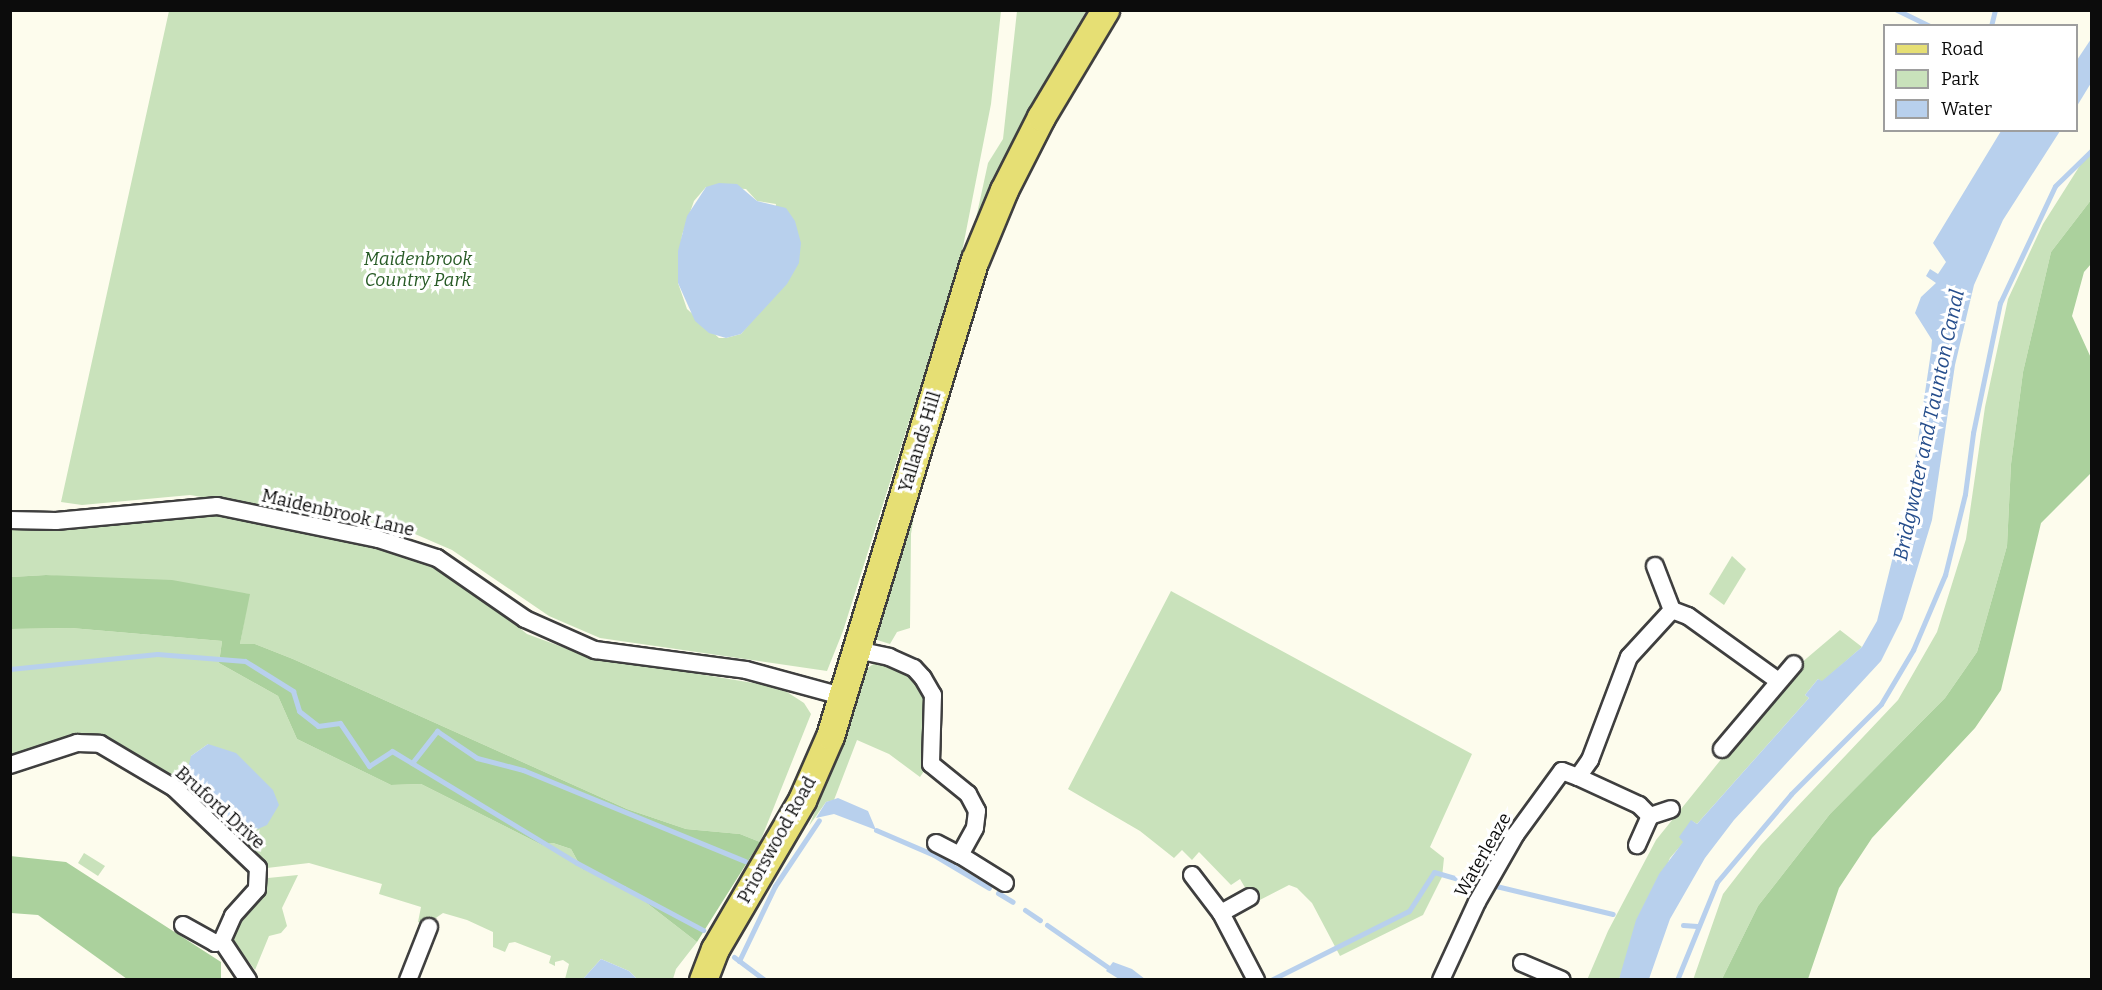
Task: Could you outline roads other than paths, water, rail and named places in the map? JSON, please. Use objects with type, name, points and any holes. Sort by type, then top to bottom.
[{"type":"main road","name":"Yallands Hill","points":[[842,696],[975,260],[1004,190],[1041,117],[1105,10]]},
{"type":"main road","name":"Priorswood Road","points":[[703,980],[715,949],[802,800],[842,696]]},
{"type":"street","name":"Maidenbrook Lane","points":[[10,520],[56,521],[217,506],[378,539],[437,558],[525,619],[595,650],[746,670],[842,696]]},
{"type":"street","points":[[1655,566],[1672,610],[1688,616],[1777,680]]},
{"type":"street","points":[[1650,816],[1639,805],[1578,777],[1590,760],[1629,657],[1672,610]]},
{"type":"street","points":[[857,650],[914,668],[933,695],[931,764],[969,794],[977,811],[975,828],[960,855]]},
{"type":"street","points":[[1722,749],[1777,680],[1794,664]]},
{"type":"street","name":"Bruford Drive","points":[[10,765],[77,743],[100,744],[174,788],[258,868],[257,890],[233,916],[222,941]]},
{"type":"street","name":"Waterleaze","points":[[1441,980],[1477,902],[1527,816],[1562,771],[1578,777]]},
{"type":"street","points":[[1637,845],[1650,816],[1671,809]]},
{"type":"street","points":[[936,843],[1005,883]]},
{"type":"street","points":[[1192,875],[1221,913],[1256,980]]},
{"type":"street","points":[[1221,913],[1250,897]]},
{"type":"street","points":[[183,925],[215,943],[222,941],[248,980]]},
{"type":"street","points":[[412,978],[429,927]]},
{"type":"street","points":[[1522,963],[1562,980]]},
{"type":"water","points":[[2091,39],[2091,83],[2078,104],[2078,58]]},
{"type":"water","name":"Bridgwater and Taunton Canal","points":[[2000,132],[2059,132],[2003,220],[1974,285],[1955,365],[1932,520],[1902,619],[1881,661],[1734,820],[1705,858],[1670,919],[1649,979],[1619,979],[1636,920],[1659,874],[1683,842],[1679,837],[1691,820],[1697,824],[1809,698],[1805,695],[1818,679],[1822,681],[1862,647],[1877,621],[1912,480],[1931,352],[1932,340],[1915,313],[1921,297],[1936,283],[1926,276],[1930,269],[1938,274],[1946,262],[1933,243]]},
{"type":"water","points":[[719,183],[737,184],[757,201],[786,208],[795,221],[801,243],[799,263],[787,284],[741,334],[726,338],[709,333],[695,321],[678,283],[678,251],[687,216],[706,187]]},
{"type":"water","points":[[208,744],[236,753],[273,790],[279,805],[267,825],[258,829],[228,818],[193,784],[187,772],[191,756]]},
{"type":"water","points":[[838,798],[868,811],[876,830],[834,814],[816,818],[826,802]]},
{"type":"water","points":[[601,959],[629,971],[637,979],[583,979]]},
{"type":"water","points":[[1113,962],[1132,969],[1145,979],[1119,979],[1106,971]]},
{"type":"waterway","points":[[1897,10],[1926,24]]},
{"type":"waterway","points":[[1992,24],[1995,10]]},
{"type":"waterway","points":[[1677,980],[1717,882],[1791,794],[1881,704],[1913,650],[1945,575],[1965,494],[1973,433],[2000,303],[2055,186],[2092,150]]},
{"type":"waterway","points":[[10,669],[157,654],[245,661],[293,691],[299,711],[318,726],[340,723],[369,766],[392,751],[577,863],[703,930]]},
{"type":"waterway","points":[[412,763],[437,731],[477,758],[523,770],[745,861]]},
{"type":"waterway","points":[[739,961],[775,886],[819,820]]},
{"type":"waterway","points":[[876,830],[934,855],[989,888]]},
{"type":"waterway","points":[[1271,980],[1409,911],[1434,872],[1465,881]]},
{"type":"waterway","points":[[1496,886],[1613,914]]},
{"type":"waterway","points":[[998,893],[1013,902]]},
{"type":"waterway","points":[[1025,910],[1040,920]]},
{"type":"waterway","points":[[1047,925],[1109,968]]},
{"type":"waterway","points":[[1683,925],[1697,926]]},
{"type":"waterway","points":[[734,957],[764,980]]},
{"type":"park label","name":"Maidenbrook Country Park","points":[[418,270]]}]
